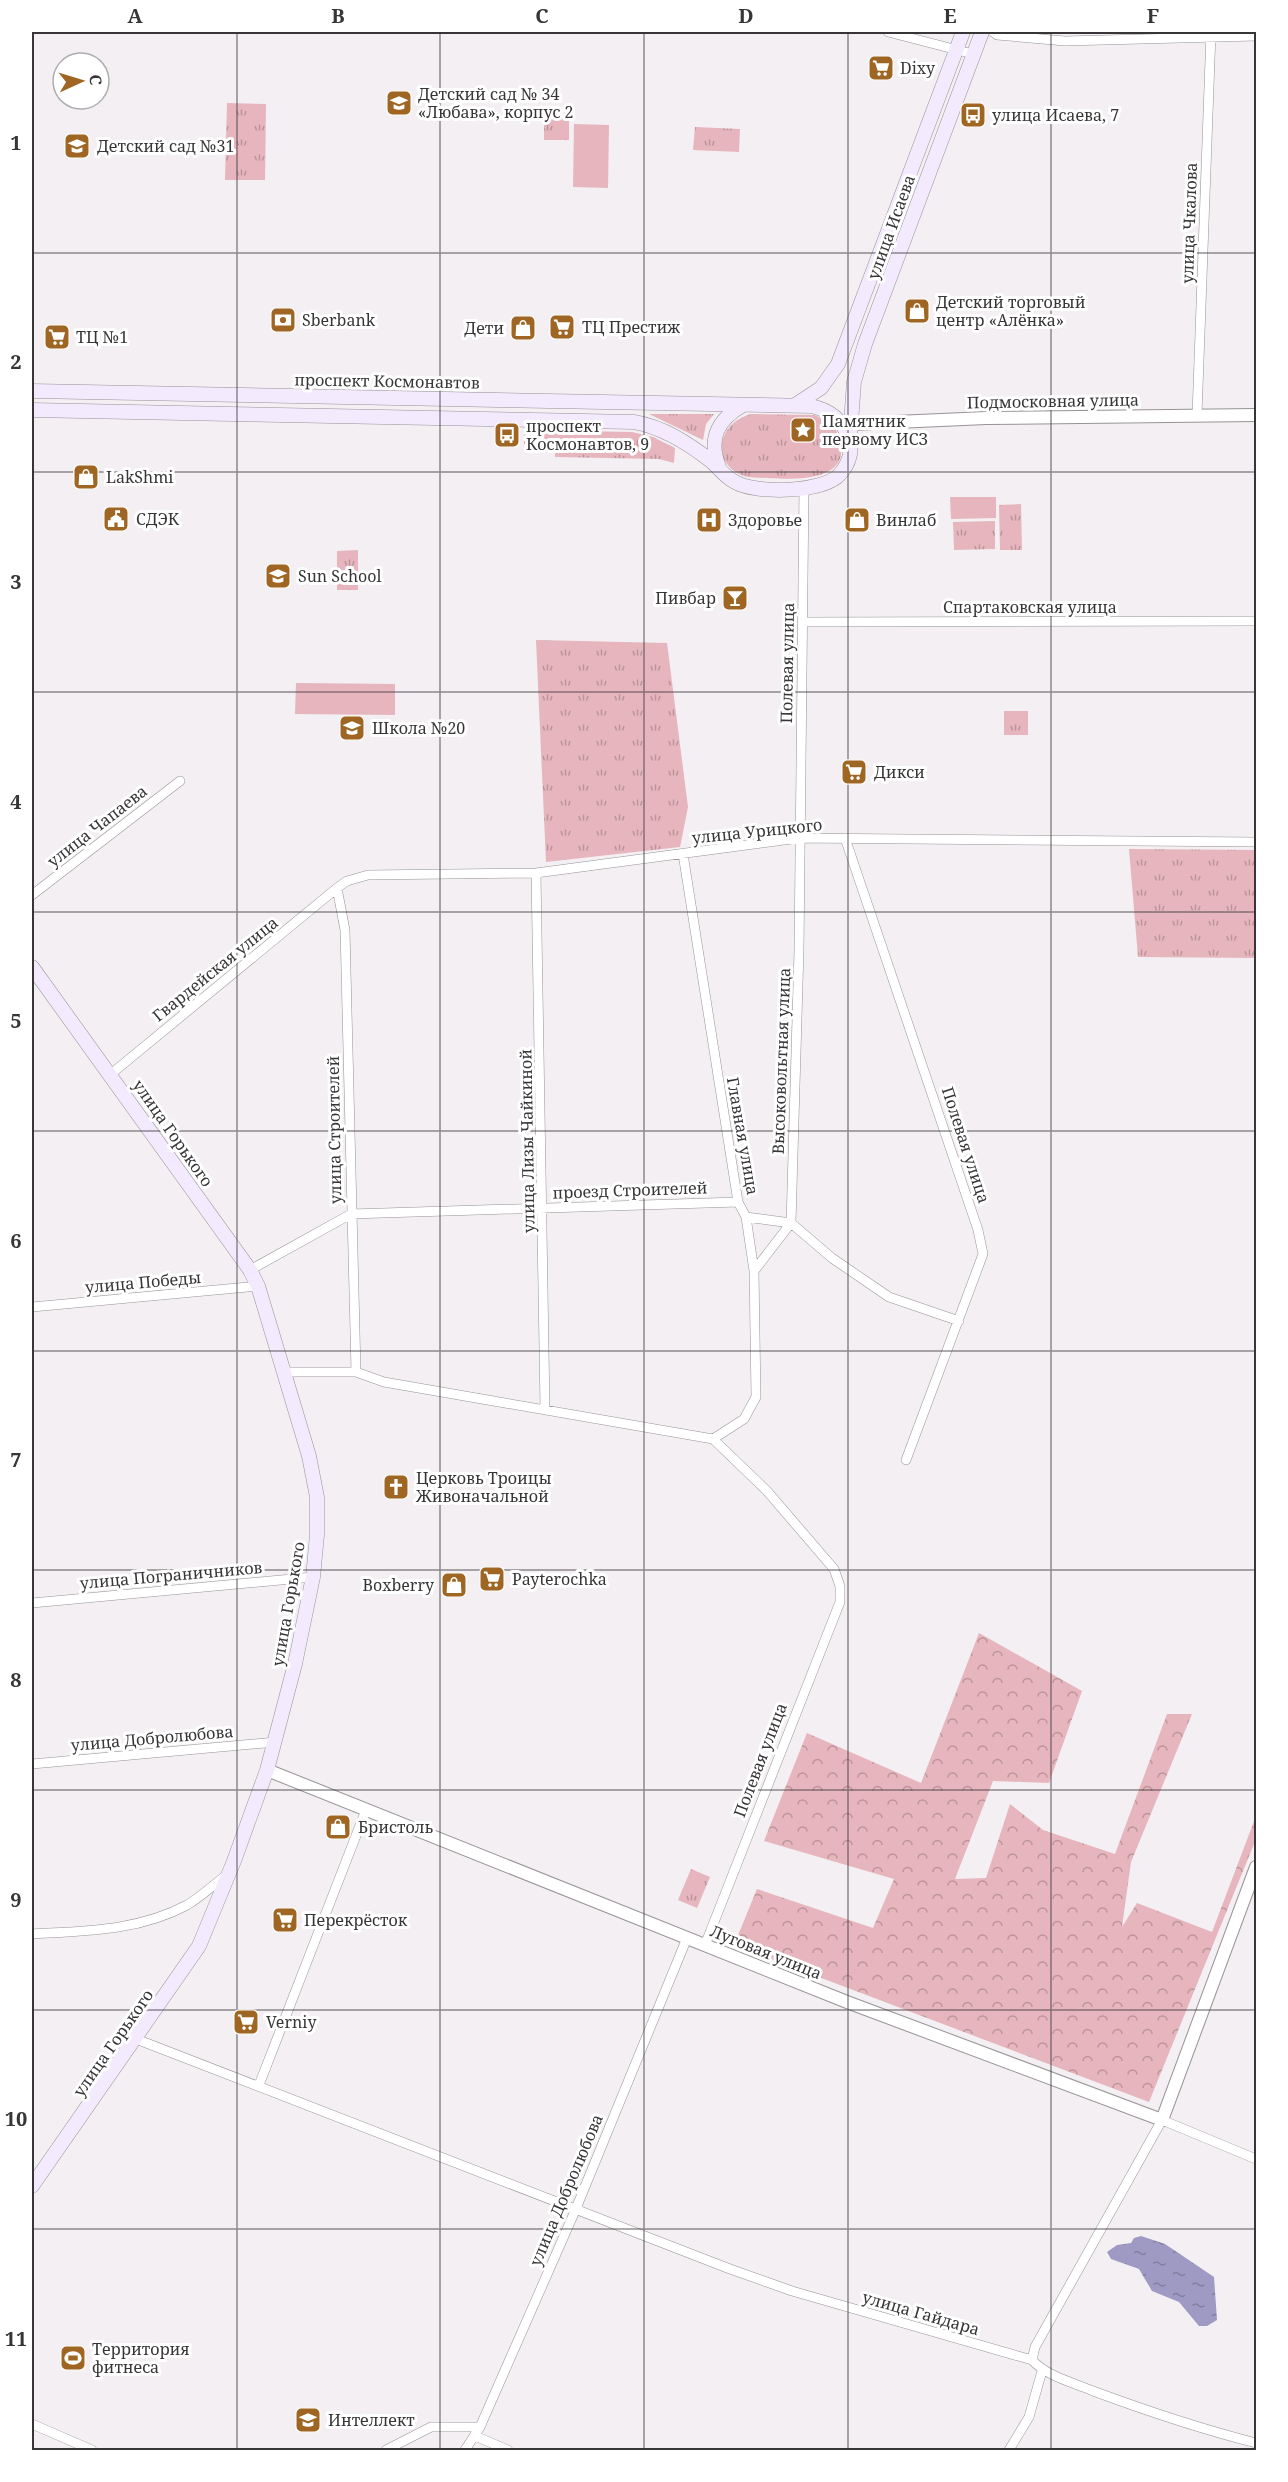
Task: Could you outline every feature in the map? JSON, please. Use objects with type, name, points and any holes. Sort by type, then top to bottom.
[{"type":"main road","name":"улица Исаева","points":[[794,405],[813,396],[832,377],[838,364],[963,32]]},
{"type":"main road","name":"улица Исаева","points":[[850,438],[854,382],[865,344],[982,32]]},
{"type":"main road","name":"проспект Космонавтов","points":[[32,391],[794,405],[811,406],[830,412],[838,419],[850,438]]},
{"type":"main road","points":[[720,469],[714,454],[714,435],[723,419],[743,405]]},
{"type":"main road","points":[[32,410],[634,422],[648,424],[677,438],[742,486],[804,488],[829,483],[838,476],[849,458],[850,438]]},
{"type":"main road","name":"улица Горького","points":[[32,967],[250,1270],[258,1286],[285,1372],[309,1456],[317,1497],[317,1535],[312,1577],[295,1664],[276,1742],[230,1872],[199,1946],[32,2186]]},
{"type":"street","points":[[888,32],[974,54]]},
{"type":"street","points":[[993,32],[997,35],[1045,40],[1211,34],[1257,36]]},
{"type":"street","name":"улица Чкалова","points":[[1197,415],[1211,34]]},
{"type":"street","name":"Подмосковная улица","points":[[851,423],[986,417],[1257,415]]},
{"type":"street","name":"Полевая улица","points":[[799,838],[804,488]]},
{"type":"street","name":"Спартаковская улица","points":[[803,622],[1257,621]]},
{"type":"street","name":"улица Чапаева","points":[[32,895],[180,781]]},
{"type":"street","name":"улица Урицкого","points":[[337,888],[347,881],[368,876],[536,873],[799,838],[1257,842]]},
{"type":"street","name":"Высоковольтная улица","points":[[791,1223],[799,950],[799,838]]},
{"type":"street","name":"Полевая улица","points":[[845,838],[978,1230],[983,1254],[906,1460]]},
{"type":"street","name":"Главная улица","points":[[683,854],[738,1202],[746,1217],[754,1272],[756,1396],[744,1419],[713,1439]]},
{"type":"street","name":"улица Лизы Чайкиной","points":[[536,873],[543,1208],[544,1408]]},
{"type":"street","name":"Гвардейская улица","points":[[111,1074],[337,888]]},
{"type":"street","name":"улица Строителей","points":[[337,888],[345,930],[356,1372]]},
{"type":"street","name":"проезд Строителей","points":[[250,1270],[351,1214],[738,1202]]},
{"type":"street","points":[[746,1217],[791,1223],[832,1258],[889,1297],[958,1321]]},
{"type":"street","points":[[754,1272],[791,1223]]},
{"type":"street","name":"улица Победы","points":[[32,1307],[258,1286]]},
{"type":"street","points":[[285,1372],[356,1372],[384,1382],[713,1439]]},
{"type":"street","name":"Полевая улица","points":[[705,1945],[840,1602],[840,1586],[834,1569],[778,1503],[713,1439]]},
{"type":"street","name":"улица Пограничников","points":[[32,1603],[312,1577]]},
{"type":"street","name":"улица Добролюбова","points":[[32,1764],[276,1742]]},
{"type":"street","name":"Луговая улица","points":[[267,1770],[847,2002],[1162,2120],[1257,2159]]},
{"type":"street","points":[[259,2085],[366,1810]]},
{"type":"street","points":[[1257,1867],[1162,2120],[1035,2347],[1032,2360],[1042,2371],[1194,2427],[1257,2443]]},
{"type":"street","points":[[32,1934],[111,1930],[139,1923],[187,1905],[230,1872]]},
{"type":"street","name":"улица Добролюбова","points":[[465,2451],[480,2427],[575,2211],[687,1938]]},
{"type":"street","name":"улица Гайдара","points":[[136,2039],[259,2085],[575,2211],[792,2291],[1032,2360]]},
{"type":"street","points":[[1009,2451],[1029,2417],[1042,2371]]},
{"type":"street","points":[[32,2424],[92,2451]]},
{"type":"street","points":[[386,2451],[431,2427],[480,2427]]},
{"type":"street","points":[[475,2436],[508,2451]]},
{"type":"green space","points":[[227,103],[266,104],[265,180],[225,180]]},
{"type":"green space","points":[[544,118],[569,119],[569,140],[544,140]]},
{"type":"green space","points":[[574,124],[609,125],[608,188],[573,187]]},
{"type":"green space","points":[[695,127],[740,129],[739,152],[693,150]]},
{"type":"green space","points":[[649,414],[714,414],[706,424],[703,440]]},
{"type":"green space","points":[[751,414],[814,415],[823,419],[833,427],[840,440],[841,456],[835,467],[824,474],[792,479],[748,477],[736,472],[727,464],[723,455],[724,436],[739,419]]},
{"type":"green space","points":[[524,430],[632,432],[653,437],[675,448],[674,463],[659,459],[555,457],[555,445],[524,444]]},
{"type":"green space","points":[[950,497],[996,497],[996,518],[951,519]]},
{"type":"green space","points":[[1021,504],[1022,550],[1000,550],[999,505]]},
{"type":"green space","points":[[995,521],[995,549],[954,550],[953,522]]},
{"type":"green space","points":[[358,550],[358,590],[337,590],[337,551]]},
{"type":"green space","points":[[536,640],[667,643],[688,807],[680,847],[546,862]]},
{"type":"green space","points":[[296,683],[395,684],[395,715],[295,714]]},
{"type":"green space","points":[[1004,711],[1028,711],[1028,735],[1004,735]]},
{"type":"green space","points":[[1129,849],[1256,850],[1256,958],[1138,957]]},
{"type":"green space","points":[[979,1633],[1082,1691],[1049,1783],[993,1781],[955,1879],[986,1878],[1010,1804],[1043,1830],[1115,1854],[1167,1714],[1192,1714],[1131,1862],[1122,1927],[1137,1903],[1212,1932],[1256,1816],[1256,1839],[1149,2102],[734,1945],[757,1889],[873,1928],[894,1879],[764,1841],[807,1733],[921,1783]]},
{"type":"green space","points":[[691,1869],[710,1877],[697,1908],[678,1900]]},
{"type":"water","points":[[1141,2236],[1165,2244],[1214,2277],[1217,2320],[1207,2326],[1199,2326],[1179,2302],[1152,2291],[1139,2269],[1111,2259],[1107,2252],[1117,2245],[1131,2243],[1134,2238]]},
{"type":"place","name":"Dixy","points":[[881,68]]},
{"type":"place","name":"Детский сад № 34 «Любава», корпус 2","points":[[399,103]]},
{"type":"place","name":"улица Исаева, 7","points":[[973,115]]},
{"type":"place","name":"Детский сад №31","points":[[77,146]]},
{"type":"place","name":"Детский торговый центр «Алёнка»","points":[[917,311]]},
{"type":"place","name":"Sberbank","points":[[283,320]]},
{"type":"place","name":"ТЦ Престиж","points":[[562,327]]},
{"type":"place","name":"Дети","points":[[523,328]]},
{"type":"place","name":"ТЦ №1","points":[[57,337]]},
{"type":"place","name":"Памятник первому ИСЗ","points":[[803,430]]},
{"type":"place","name":"проспект Космонавтов, 9","points":[[507,435]]},
{"type":"place","name":"LakShmi","points":[[86,477]]},
{"type":"place","name":"СДЭК","points":[[116,519]]},
{"type":"place","name":"Здоровье","points":[[709,520]]},
{"type":"place","name":"Винлаб","points":[[857,520]]},
{"type":"place","name":"Sun School","points":[[278,576]]},
{"type":"place","name":"Пивбар","points":[[735,598]]},
{"type":"place","name":"Школа №20","points":[[352,728]]},
{"type":"place","name":"Дикси","points":[[854,772]]},
{"type":"place","name":"Церковь Троицы Живоначальной","points":[[396,1487]]},
{"type":"place","name":"Payterochka","points":[[492,1579]]},
{"type":"place","name":"Boxberry","points":[[454,1585]]},
{"type":"place","name":"Бристоль","points":[[338,1827]]},
{"type":"place","name":"Перекрёсток","points":[[285,1920]]},
{"type":"place","name":"Verniy","points":[[246,2022]]},
{"type":"place","name":"Территория фитнеса","points":[[73,2358]]},
{"type":"place","name":"Интеллект","points":[[308,2420]]}]
